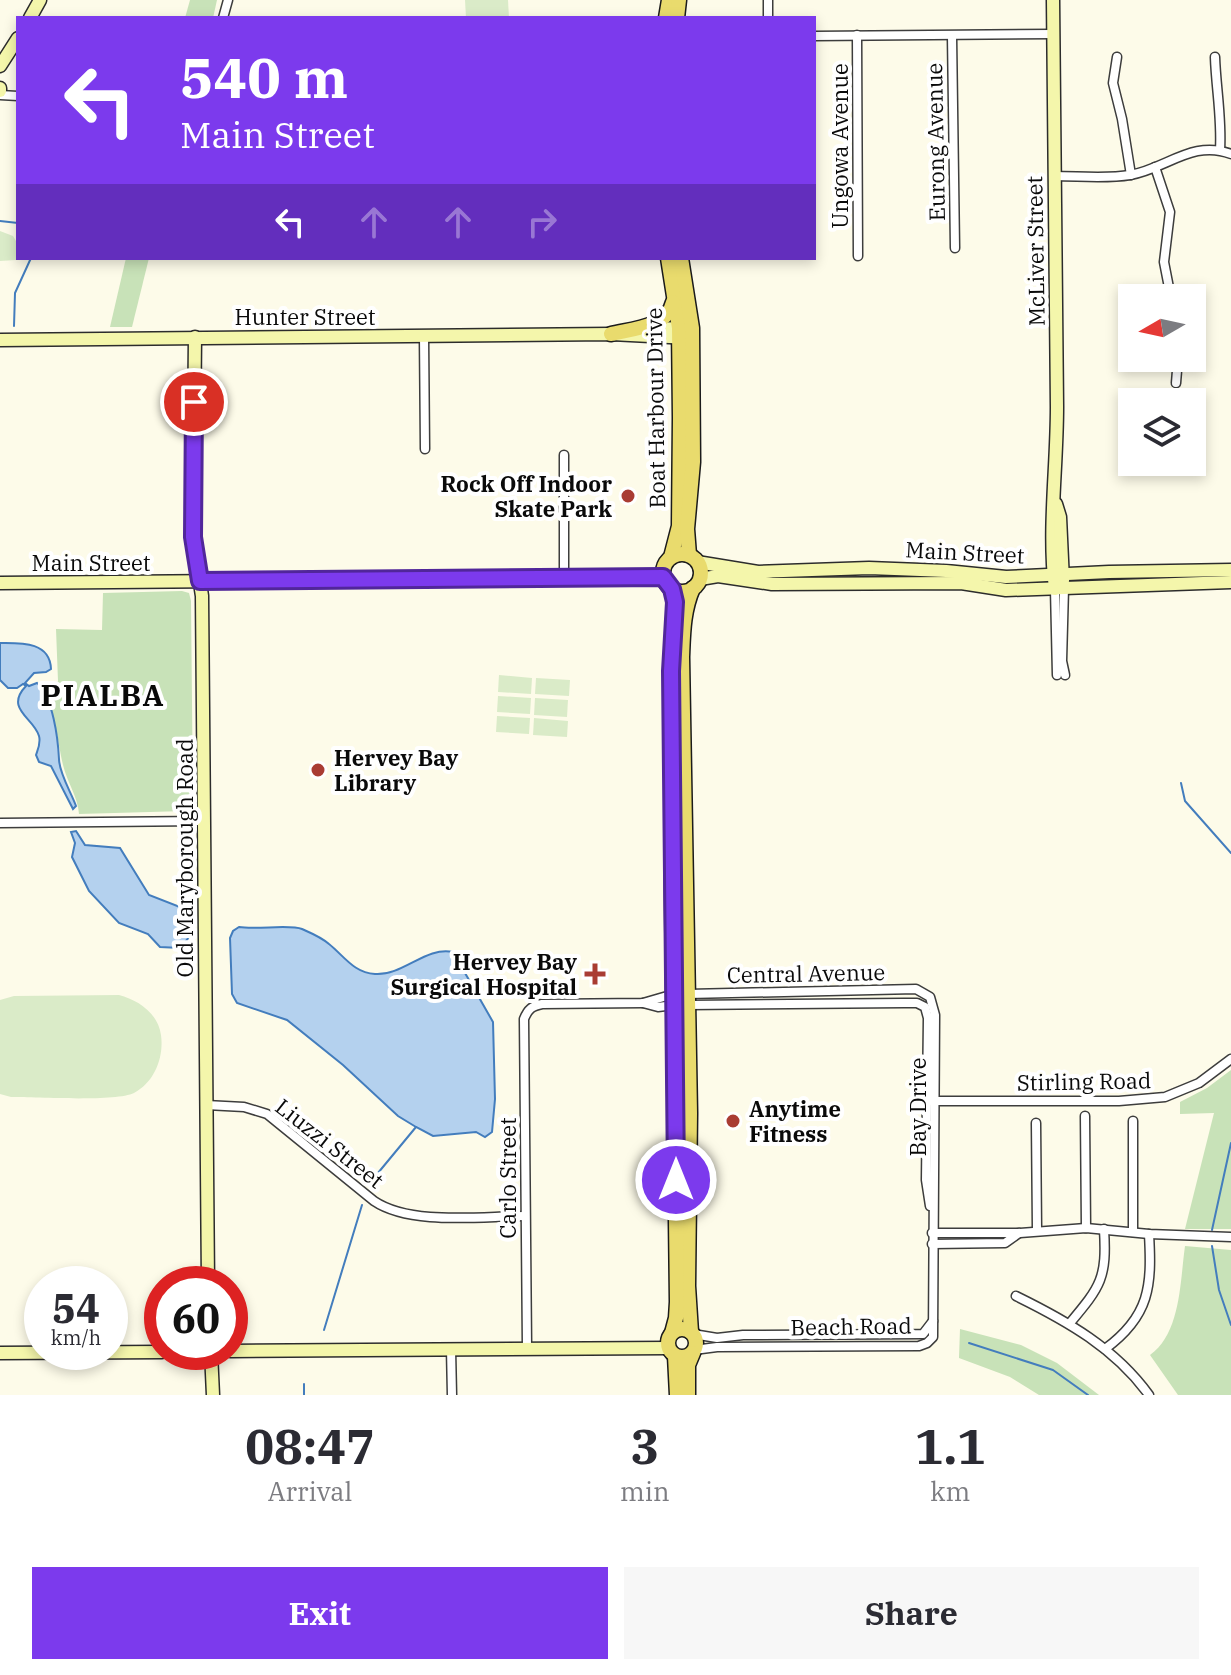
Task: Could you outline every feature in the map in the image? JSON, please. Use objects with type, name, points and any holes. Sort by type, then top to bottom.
[{"type":"main road","name":"Boat Harbour Drive","points":[[668,260],[686,333],[679,526],[671,557]]},
{"type":"main road","name":"Boat Harbour Drive","points":[[681,260],[693,462],[687,529],[693,558]]},
{"type":"main road","points":[[611,334],[648,325],[668,316],[675,296]]},
{"type":"main road","points":[[677,1395],[672,1345],[677,1302],[680,1000],[684,822],[682,643],[686,604],[696,584],[693,558],[677,554],[664,566],[675,602],[671,671],[672,877],[680,1000],[690,1113],[688,1286],[693,1342],[688,1365],[688,1395]]},
{"type":"main road","points":[[668,583],[683,592],[696,584]]},
{"type":"main road","points":[[672,877],[677,860],[677,832],[684,822]]},
{"type":"main road","points":[[672,1345],[681,1329],[693,1342]]},
{"type":"main road","points":[[672,1345],[681,1358],[693,1342]]},
{"type":"street","name":"McLiver Street","points":[[1053,0],[1055,501],[1060,517],[1061,675]]},
{"type":"street","points":[[816,36],[1053,34]]},
{"type":"street","name":"Ungowa Avenue","points":[[857,35],[858,256]]},
{"type":"street","name":"Eurong Avenue","points":[[952,36],[955,248]]},
{"type":"street","points":[[0,78],[2,63],[16,41]]},
{"type":"street","points":[[1117,57],[1113,83],[1131,175]]},
{"type":"street","points":[[1215,57],[1216,91],[1221,115],[1220,150]]},
{"type":"street","points":[[1054,176],[1131,175],[1200,150],[1220,150],[1231,154]]},
{"type":"street","points":[[1155,167],[1170,212],[1164,262],[1168,284]]},
{"type":"street","name":"Hunter Street","points":[[0,340],[686,333]]},
{"type":"street","points":[[424,336],[425,449]]},
{"type":"street","name":"Old Maryborough Road","points":[[195,337],[193,537],[202,596],[208,1266]]},
{"type":"street","points":[[1176,383],[1177,372]]},
{"type":"street","points":[[564,455],[564,578]]},
{"type":"street","name":"Main Street","points":[[693,558],[758,572],[869,568],[946,571],[1059,582],[1231,582]]},
{"type":"street","name":"Main Street","points":[[696,584],[718,576],[772,584],[914,581],[961,583],[1006,590],[1059,582],[1231,570]]},
{"type":"street","name":"Main Street","points":[[0,583],[564,578],[668,583]]},
{"type":"street","points":[[0,823],[203,821]]},
{"type":"street","name":"Central Avenue","points":[[916,989],[930,997],[929,1005],[808,1006],[680,1000],[916,989]]},
{"type":"street","name":"Carlo Street","points":[[527,1347],[524,1019],[529,1009],[542,1004],[680,1000]]},
{"type":"street","name":"Bay Drive","points":[[929,1005],[934,1196],[933,1320]]},
{"type":"street","name":"Stirling Road","points":[[931,1101],[1119,1101],[1165,1097],[1199,1083],[1231,1059]]},
{"type":"street","name":"Liuzzi Street","points":[[206,1105],[244,1107],[267,1114],[374,1201],[395,1211],[417,1215],[525,1216]]},
{"type":"street","points":[[1085,1116],[1086,1228]]},
{"type":"street","points":[[1133,1121],[1133,1232]]},
{"type":"street","points":[[1036,1123],[1037,1230]]},
{"type":"street","points":[[932,1233],[1020,1233],[1086,1228],[1231,1237]]},
{"type":"street","points":[[1070,1323],[1102,1279],[1106,1257],[1104,1229]]},
{"type":"street","points":[[932,1244],[1005,1243],[1020,1233]]},
{"type":"street","points":[[1105,1349],[1122,1337],[1142,1311],[1151,1272],[1149,1234]]},
{"type":"street","points":[[1016,1296],[1070,1323],[1105,1349],[1138,1380],[1149,1395]]},
{"type":"street","name":"Beach Road","points":[[693,1342],[751,1335],[923,1334],[933,1320]]},
{"type":"street","name":"Beach Road","points":[[693,1342],[752,1348],[919,1346],[933,1337],[933,1320]]},
{"type":"street","points":[[751,1335],[752,1348]]},
{"type":"street","points":[[248,1351],[672,1345]]},
{"type":"street","points":[[451,1349],[452,1395]]},
{"type":"street","points":[[0,1353],[144,1352]]},
{"type":"street","points":[[212,1370],[213,1395]]},
{"type":"green space","points":[[190,0],[217,0],[213,16],[186,16]]},
{"type":"green space","points":[[465,0],[508,0],[509,16],[466,16]]},
{"type":"green space","points":[[0,231],[13,236],[16,241],[16,260],[0,261]]},
{"type":"green space","points":[[126,260],[149,260],[132,327],[110,327]]},
{"type":"green space","points":[[103,593],[189,593],[191,601],[193,803],[185,811],[79,814],[63,765],[53,714],[41,685],[55,688],[58,681],[56,629],[102,630]]},
{"type":"green space","points":[[499,675],[532,678],[531,694],[498,692]]},
{"type":"green space","points":[[536,678],[570,680],[569,696],[535,694]]},
{"type":"green space","points":[[498,696],[531,698],[530,714],[497,712]]},
{"type":"green space","points":[[535,698],[568,700],[567,717],[534,715]]},
{"type":"green space","points":[[497,716],[530,718],[529,734],[496,732]]},
{"type":"green space","points":[[534,718],[568,721],[567,737],[533,735]]},
{"type":"green space","points":[[119,995],[146,1009],[156,1020],[161,1035],[161,1052],[153,1076],[141,1088],[124,1096],[93,1098],[11,1097],[0,1094],[0,1000],[14,996]]},
{"type":"green space","points":[[1231,1070],[1231,1229],[1185,1229],[1214,1113],[1180,1114],[1180,1102],[1207,1088]]},
{"type":"green space","points":[[1185,1246],[1231,1250],[1231,1395],[1178,1395],[1150,1355],[1168,1334],[1173,1320]]},
{"type":"green space","points":[[960,1329],[1021,1345],[1057,1363],[1099,1395],[1039,1395],[1010,1377],[959,1358]]},
{"type":"water","points":[[0,643],[40,648],[49,660],[51,669],[34,673],[25,683],[29,686],[37,683],[51,708],[61,770],[76,806],[73,809],[51,766],[39,762],[36,755],[39,736],[22,713],[18,701],[26,686],[8,688],[0,680]]},
{"type":"water","points":[[76,831],[85,845],[120,848],[149,895],[180,907],[191,935],[180,948],[160,947],[148,934],[119,923],[89,891],[72,857],[75,843],[71,832]]},
{"type":"water","points":[[239,927],[302,929],[326,942],[355,967],[375,974],[395,971],[433,953],[453,952],[493,1022],[495,1099],[492,1132],[485,1137],[476,1132],[433,1136],[398,1116],[343,1065],[287,1020],[237,1003],[232,994],[230,938]]},
{"type":"waterway","points":[[0,221],[16,223]]},
{"type":"waterway","points":[[14,326],[15,293],[30,260]]},
{"type":"waterway","points":[[1181,783],[1185,801],[1231,853]]},
{"type":"waterway","points":[[373,1179],[416,1127]]},
{"type":"waterway","points":[[1212,1230],[1231,1143]]},
{"type":"waterway","points":[[324,1330],[362,1205]]},
{"type":"waterway","points":[[1212,1246],[1219,1290],[1231,1325]]},
{"type":"waterway","points":[[969,1343],[1053,1370],[1088,1395]]},
{"type":"waterway","points":[[304,1384],[304,1395]]},
{"type":"place","name":"Rock Off Indoor Skate Park","points":[[628,496]]},
{"type":"place","name":"Hervey Bay Library","points":[[318,770]]},
{"type":"place","name":"Hervey Bay Surgical Hospital","points":[[595,974]]},
{"type":"place","name":"Anytime Fitness","points":[[733,1121]]},
{"type":"district","name":"PIALBA","points":[[103,694]]},
{"type":"route","points":[[194,402],[193,537],[200,581],[663,577],[672,589],[675,602],[671,671],[676,1180]]}]
